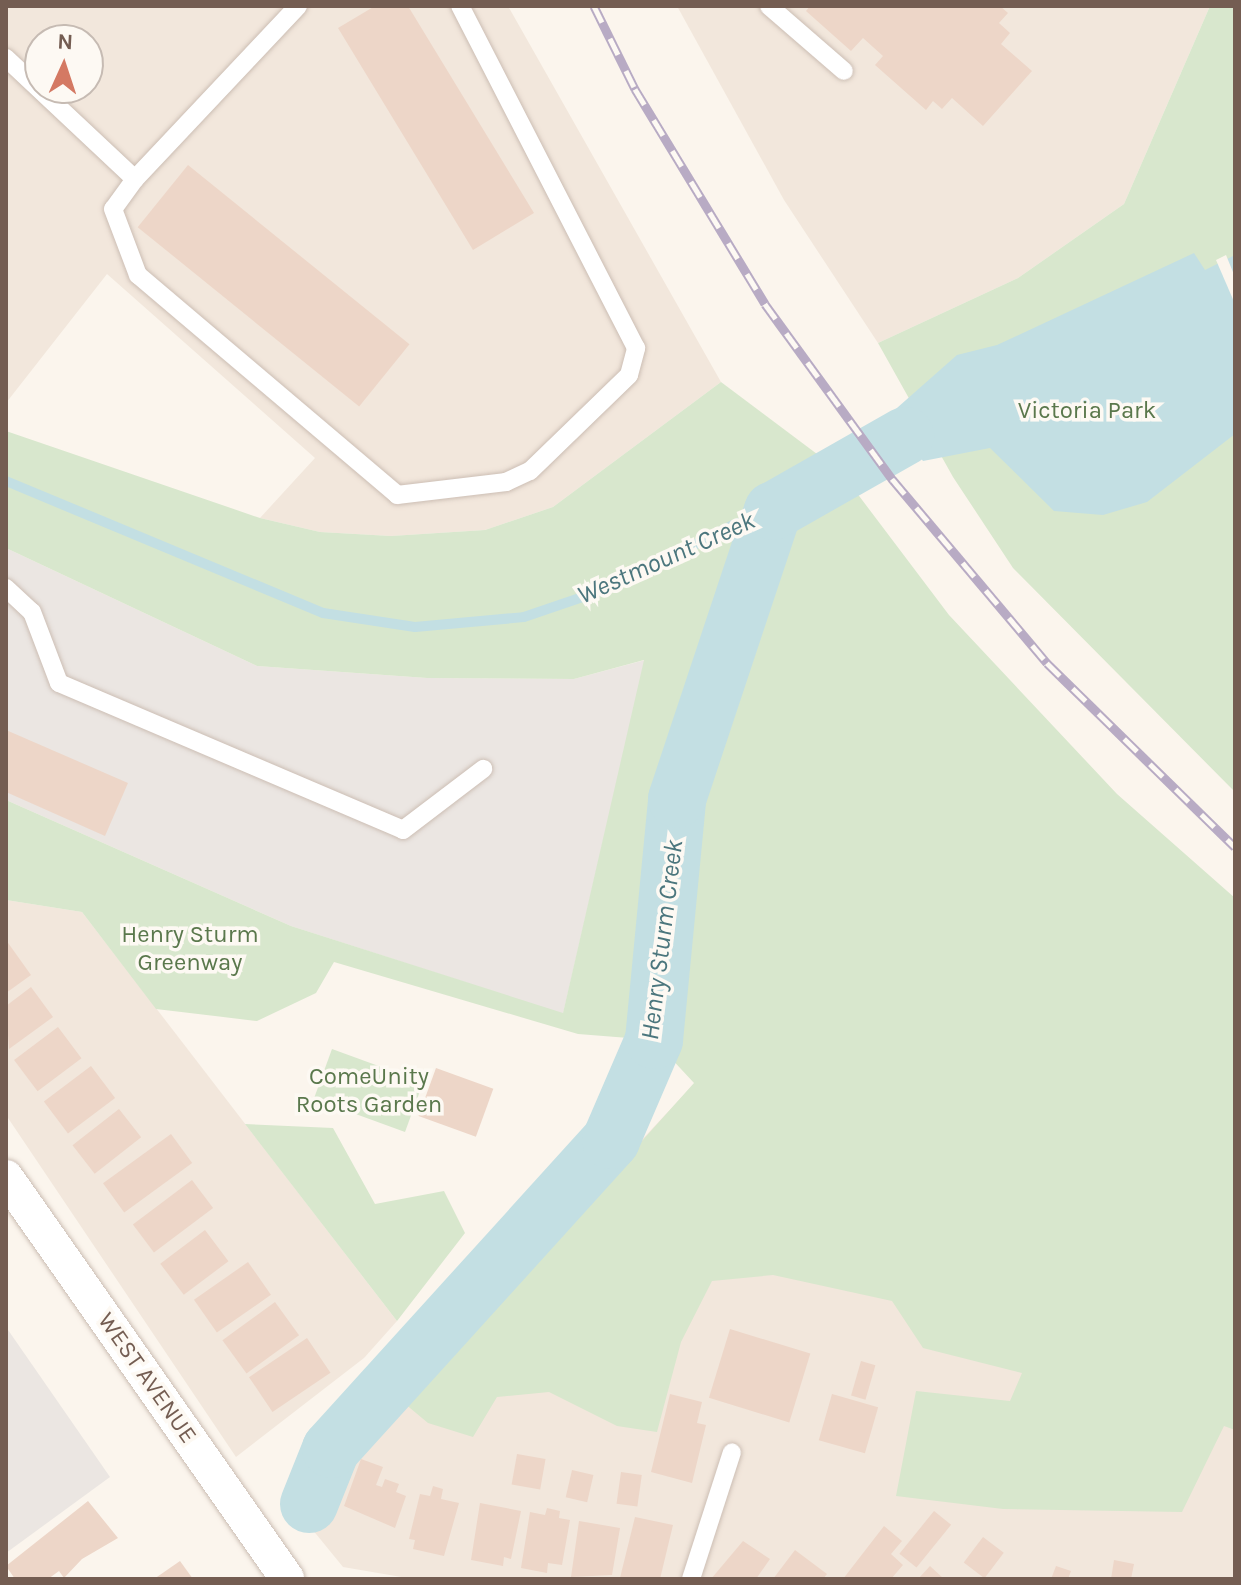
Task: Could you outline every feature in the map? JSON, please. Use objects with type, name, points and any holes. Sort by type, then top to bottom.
[{"type":"street","name":"WEST AVENUE","points":[[6,1177],[287,1579]]},
{"type":"lane","points":[[298,6],[135,179],[113,209],[138,275],[397,495],[506,482],[530,471],[629,375],[636,348],[460,6]]},
{"type":"lane","points":[[769,6],[844,71]]},
{"type":"lane","points":[[6,58],[135,179]]},
{"type":"lane","points":[[6,588],[32,612],[59,683],[403,830],[483,769]]},
{"type":"lane","points":[[691,1579],[732,1452]]},
{"type":"shaded area","points":[[6,6],[508,6],[721,382],[553,507],[485,530],[391,536],[320,532],[260,518],[315,458],[107,274],[6,403]]},
{"type":"shaded area","points":[[677,6],[1210,6],[1124,204],[1018,278],[878,343],[784,200]]},
{"type":"shaded area","points":[[6,548],[257,666],[427,678],[574,679],[645,660],[563,1014],[291,926],[6,800]]},
{"type":"shaded area","points":[[6,900],[82,912],[397,1321],[364,1358],[236,1457],[6,1115]]},
{"type":"shaded area","points":[[694,1084],[1235,1239],[1235,1579],[413,1579],[343,1567],[312,1529],[347,1455]]},
{"type":"shaded area","points":[[6,1327],[110,1477],[6,1553]]},
{"type":"green space","name":"Victoria Park","points":[[1210,6],[1235,6],[1235,792],[1013,568],[953,477],[878,343],[1018,278],[1124,204]]},
{"type":"green space","name":"Henry Sturm Greenway","points":[[721,382],[841,472],[949,615],[1117,794],[1235,898],[1235,1430],[1224,1426],[1182,1512],[1003,1509],[896,1496],[916,1391],[1010,1401],[1022,1373],[923,1348],[892,1301],[773,1275],[712,1281],[681,1342],[657,1432],[617,1426],[549,1392],[497,1397],[473,1437],[428,1423],[398,1398],[544,1250],[694,1083],[654,1040],[578,1034],[334,962],[316,993],[257,1021],[156,1009],[82,912],[6,900],[6,800],[291,926],[563,1013],[644,660],[574,679],[427,678],[257,666],[6,548],[6,431],[260,518],[320,532],[391,536],[485,530],[553,507]]},
{"type":"green space","name":"ComeUnity Roots Garden","points":[[332,1049],[423,1082],[405,1132],[314,1099]]},
{"type":"green space","points":[[245,1124],[333,1128],[375,1204],[444,1191],[465,1233],[397,1321]]},
{"type":"water","points":[[1194,253],[1205,270],[1235,255],[1235,434],[1147,502],[1103,515],[1054,511],[990,448],[923,461],[889,415],[957,355],[997,345]]},
{"type":"pier","points":[[1226,255],[1235,277],[1235,304],[1216,260]]},
{"type":"building","points":[[375,6],[408,6],[534,213],[473,250],[338,28]]},
{"type":"building","points":[[810,6],[1000,6],[1008,13],[999,23],[1010,33],[1001,44],[1032,71],[983,126],[952,98],[942,109],[933,101],[926,110],[875,65],[883,56],[863,38],[851,51],[806,11]]},
{"type":"building","points":[[188,165],[409,344],[359,407],[138,227]]},
{"type":"building","points":[[6,730],[128,783],[105,836],[6,792]]},
{"type":"building","points":[[6,940],[31,975],[6,993]]},
{"type":"building","points":[[31,987],[53,1017],[9,1049],[6,1006]]},
{"type":"building","points":[[58,1027],[81,1058],[38,1091],[14,1060]]},
{"type":"building","points":[[91,1066],[115,1098],[68,1133],[44,1102]]},
{"type":"building","points":[[436,1068],[493,1089],[476,1137],[419,1116]]},
{"type":"building","points":[[119,1109],[141,1137],[95,1174],[73,1145]]},
{"type":"building","points":[[171,1134],[192,1163],[124,1212],[103,1183]]},
{"type":"building","points":[[192,1180],[213,1208],[154,1252],[133,1225]]},
{"type":"building","points":[[205,1230],[228,1261],[184,1295],[160,1264]]},
{"type":"building","points":[[248,1262],[271,1295],[217,1333],[194,1300]]},
{"type":"building","points":[[275,1302],[299,1335],[247,1373],[222,1340]]},
{"type":"building","points":[[730,1329],[810,1354],[789,1422],[709,1398]]},
{"type":"building","points":[[307,1338],[330,1373],[272,1412],[249,1377]]},
{"type":"building","points":[[861,1361],[875,1365],[865,1400],[851,1396]]},
{"type":"building","points":[[670,1394],[702,1402],[697,1423],[706,1425],[692,1483],[651,1472]]},
{"type":"building","points":[[832,1394],[878,1407],[865,1453],[819,1440]]},
{"type":"building","points":[[517,1454],[546,1459],[540,1490],[512,1485]]},
{"type":"building","points":[[361,1459],[383,1467],[376,1485],[382,1487],[385,1479],[399,1484],[396,1492],[406,1496],[395,1528],[344,1506]]},
{"type":"building","points":[[572,1470],[593,1475],[587,1502],[566,1497]]},
{"type":"building","points":[[621,1472],[642,1475],[637,1507],[617,1504]]},
{"type":"building","points":[[433,1486],[443,1489],[441,1499],[459,1503],[444,1556],[413,1549],[415,1540],[409,1539],[420,1494],[430,1496]]},
{"type":"building","points":[[88,1501],[118,1538],[82,1559],[64,1578],[59,1571],[48,1579],[15,1579],[6,1566]]},
{"type":"building","points":[[480,1503],[521,1511],[511,1559],[504,1557],[503,1566],[471,1560]]},
{"type":"building","points":[[547,1508],[560,1511],[559,1518],[570,1520],[562,1565],[548,1563],[547,1573],[521,1568],[530,1512],[545,1515]]},
{"type":"building","points":[[934,1511],[951,1525],[916,1568],[899,1554]]},
{"type":"building","points":[[635,1517],[673,1525],[660,1579],[620,1578]]},
{"type":"building","points":[[579,1521],[620,1528],[612,1575],[571,1577]]},
{"type":"building","points":[[884,1526],[902,1541],[891,1554],[903,1565],[891,1579],[843,1579]]},
{"type":"building","points":[[983,1537],[1004,1553],[985,1578],[964,1563]]},
{"type":"building","points":[[743,1541],[770,1559],[756,1579],[711,1579]]},
{"type":"building","points":[[795,1550],[827,1574],[823,1579],[773,1579]]},
{"type":"building","points":[[1114,1560],[1134,1564],[1131,1579],[1111,1579]]},
{"type":"building","points":[[180,1561],[193,1579],[154,1579]]},
{"type":"building","points":[[930,1566],[944,1579],[918,1579]]},
{"type":"building","points":[[1056,1566],[1071,1571],[1068,1579],[1051,1579]]},
{"type":"waterway","name":"Henry Sturm Creek","points":[[309,1504],[331,1449],[611,1140],[654,1040],[677,799],[773,511],[905,436]]},
{"type":"waterway","name":"Westmount Creek","points":[[6,481],[323,613],[415,627],[524,617],[612,587],[733,525],[773,511]]},
{"type":"railway","points":[[594,6],[635,89],[765,304],[893,480],[1047,663],[1235,847]]}]
